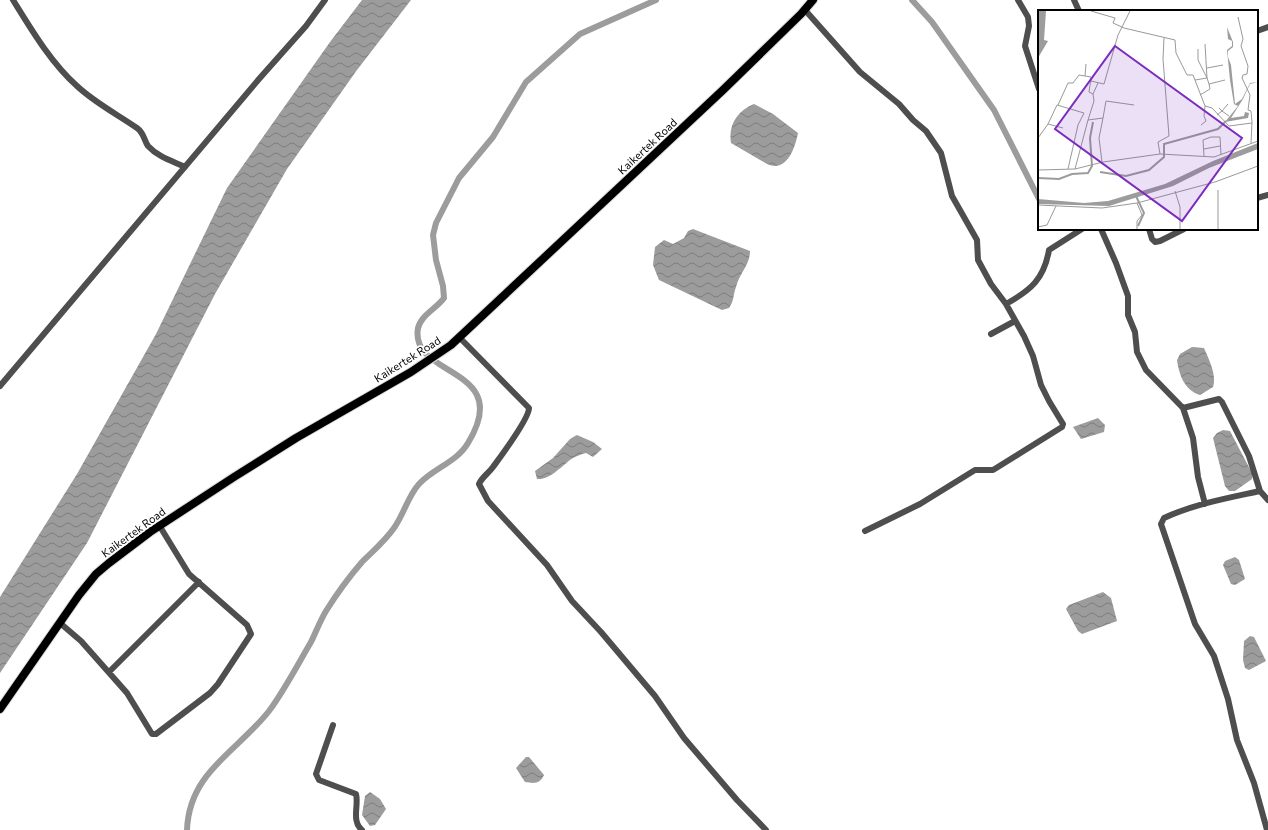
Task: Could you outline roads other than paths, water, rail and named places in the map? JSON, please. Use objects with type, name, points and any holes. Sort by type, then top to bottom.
[{"type":"main road","name":"Kaikertek Road","points":[[0,709],[96,574],[159,525],[296,438],[411,372],[460,338],[723,90],[805,10],[813,0]]},
{"type":"street","points":[[13,0],[42,45],[76,86],[104,108],[138,129],[143,134],[147,144],[157,154],[185,167]]},
{"type":"street","points":[[0,386],[306,26],[325,0]]},
{"type":"street","points":[[1018,0],[1028,16],[1029,26],[1025,46],[1038,87]]},
{"type":"street","points":[[1074,0],[1079,10]]},
{"type":"street","points":[[805,10],[860,72],[899,104],[930,137],[941,153],[952,196],[977,240],[978,260],[991,284],[1006,304],[1015,321],[1033,356],[1041,385],[1063,424],[1062,427],[993,470],[975,470],[920,504],[865,531]]},
{"type":"street","points":[[1258,31],[1268,27]]},
{"type":"street","points":[[1258,198],[1268,195]]},
{"type":"street","points":[[1006,304],[1033,287],[1046,265],[1048,250],[1080,230]]},
{"type":"street","points":[[1101,230],[1128,296],[1128,314],[1135,332],[1137,352],[1146,370],[1183,408],[1193,438],[1198,477],[1205,504]]},
{"type":"street","points":[[1149,230],[1152,239],[1155,242],[1182,230]]},
{"type":"street","points":[[991,334],[1015,321]]},
{"type":"street","points":[[460,338],[529,408],[529,414],[493,468],[479,484],[488,501],[547,565],[572,601],[601,632],[655,696],[684,738],[737,800],[766,830]]},
{"type":"street","points":[[1183,408],[1213,399],[1218,399],[1222,402],[1249,456],[1260,491],[1268,500]]},
{"type":"street","points":[[1260,491],[1205,504],[1167,516],[1161,524],[1195,624],[1214,656],[1228,699],[1237,740],[1254,783],[1267,830]]},
{"type":"street","points":[[60,624],[81,641],[127,692],[140,712],[148,730],[154,735],[210,693],[232,664],[251,634],[251,631],[247,625],[189,574],[159,525]]},
{"type":"street","points":[[109,672],[198,582]]},
{"type":"street","points":[[333,725],[316,774],[319,780],[356,794],[358,799],[356,816],[359,827],[362,830]]},
{"type":"water","points":[[362,0],[411,0],[357,70],[287,169],[215,294],[87,543],[0,673],[0,597],[77,474],[156,334],[227,188],[330,42]]},
{"type":"water","points":[[754,104],[773,114],[798,133],[795,145],[789,158],[780,165],[774,166],[767,164],[731,143],[731,130],[735,119],[748,107]]},
{"type":"water","points":[[693,229],[750,251],[750,256],[737,282],[733,300],[729,308],[722,310],[659,280],[653,265],[655,247],[664,240],[673,244],[684,238],[688,231]]},
{"type":"water","points":[[1192,347],[1204,348],[1210,362],[1214,378],[1213,387],[1200,395],[1194,393],[1183,381],[1177,360],[1180,354]]},
{"type":"water","points":[[1098,418],[1105,425],[1104,432],[1081,439],[1073,427]]},
{"type":"water","points":[[1223,430],[1230,431],[1252,473],[1252,479],[1235,491],[1229,491],[1225,486],[1213,438],[1217,433]]},
{"type":"water","points":[[577,435],[593,442],[602,449],[593,457],[586,453],[573,458],[552,475],[542,479],[537,479],[535,471],[553,458],[570,439]]},
{"type":"water","points":[[1235,557],[1239,560],[1245,579],[1235,585],[1231,584],[1223,565],[1225,561]]},
{"type":"water","points":[[1103,592],[1111,598],[1117,621],[1082,634],[1078,631],[1066,609],[1069,605]]},
{"type":"water","points":[[1250,636],[1254,637],[1266,661],[1249,670],[1245,668],[1243,660],[1244,641]]},
{"type":"water","points":[[526,757],[529,757],[544,775],[538,782],[525,782],[516,768]]},
{"type":"water","points":[[370,792],[380,799],[386,809],[375,825],[370,826],[362,815],[365,796]]},
{"type":"waterway","points":[[187,830],[190,810],[196,793],[205,778],[269,711],[291,677],[338,592],[362,562],[390,533],[419,484],[463,450],[468,443],[479,418],[479,400],[470,386],[457,375],[429,356],[419,344],[418,328],[422,319],[444,298],[443,286],[436,260],[433,235],[436,223],[459,178],[493,137],[526,82],[580,34],[656,0]]},
{"type":"waterway","points":[[912,0],[932,22],[994,110],[1038,197]]}]
